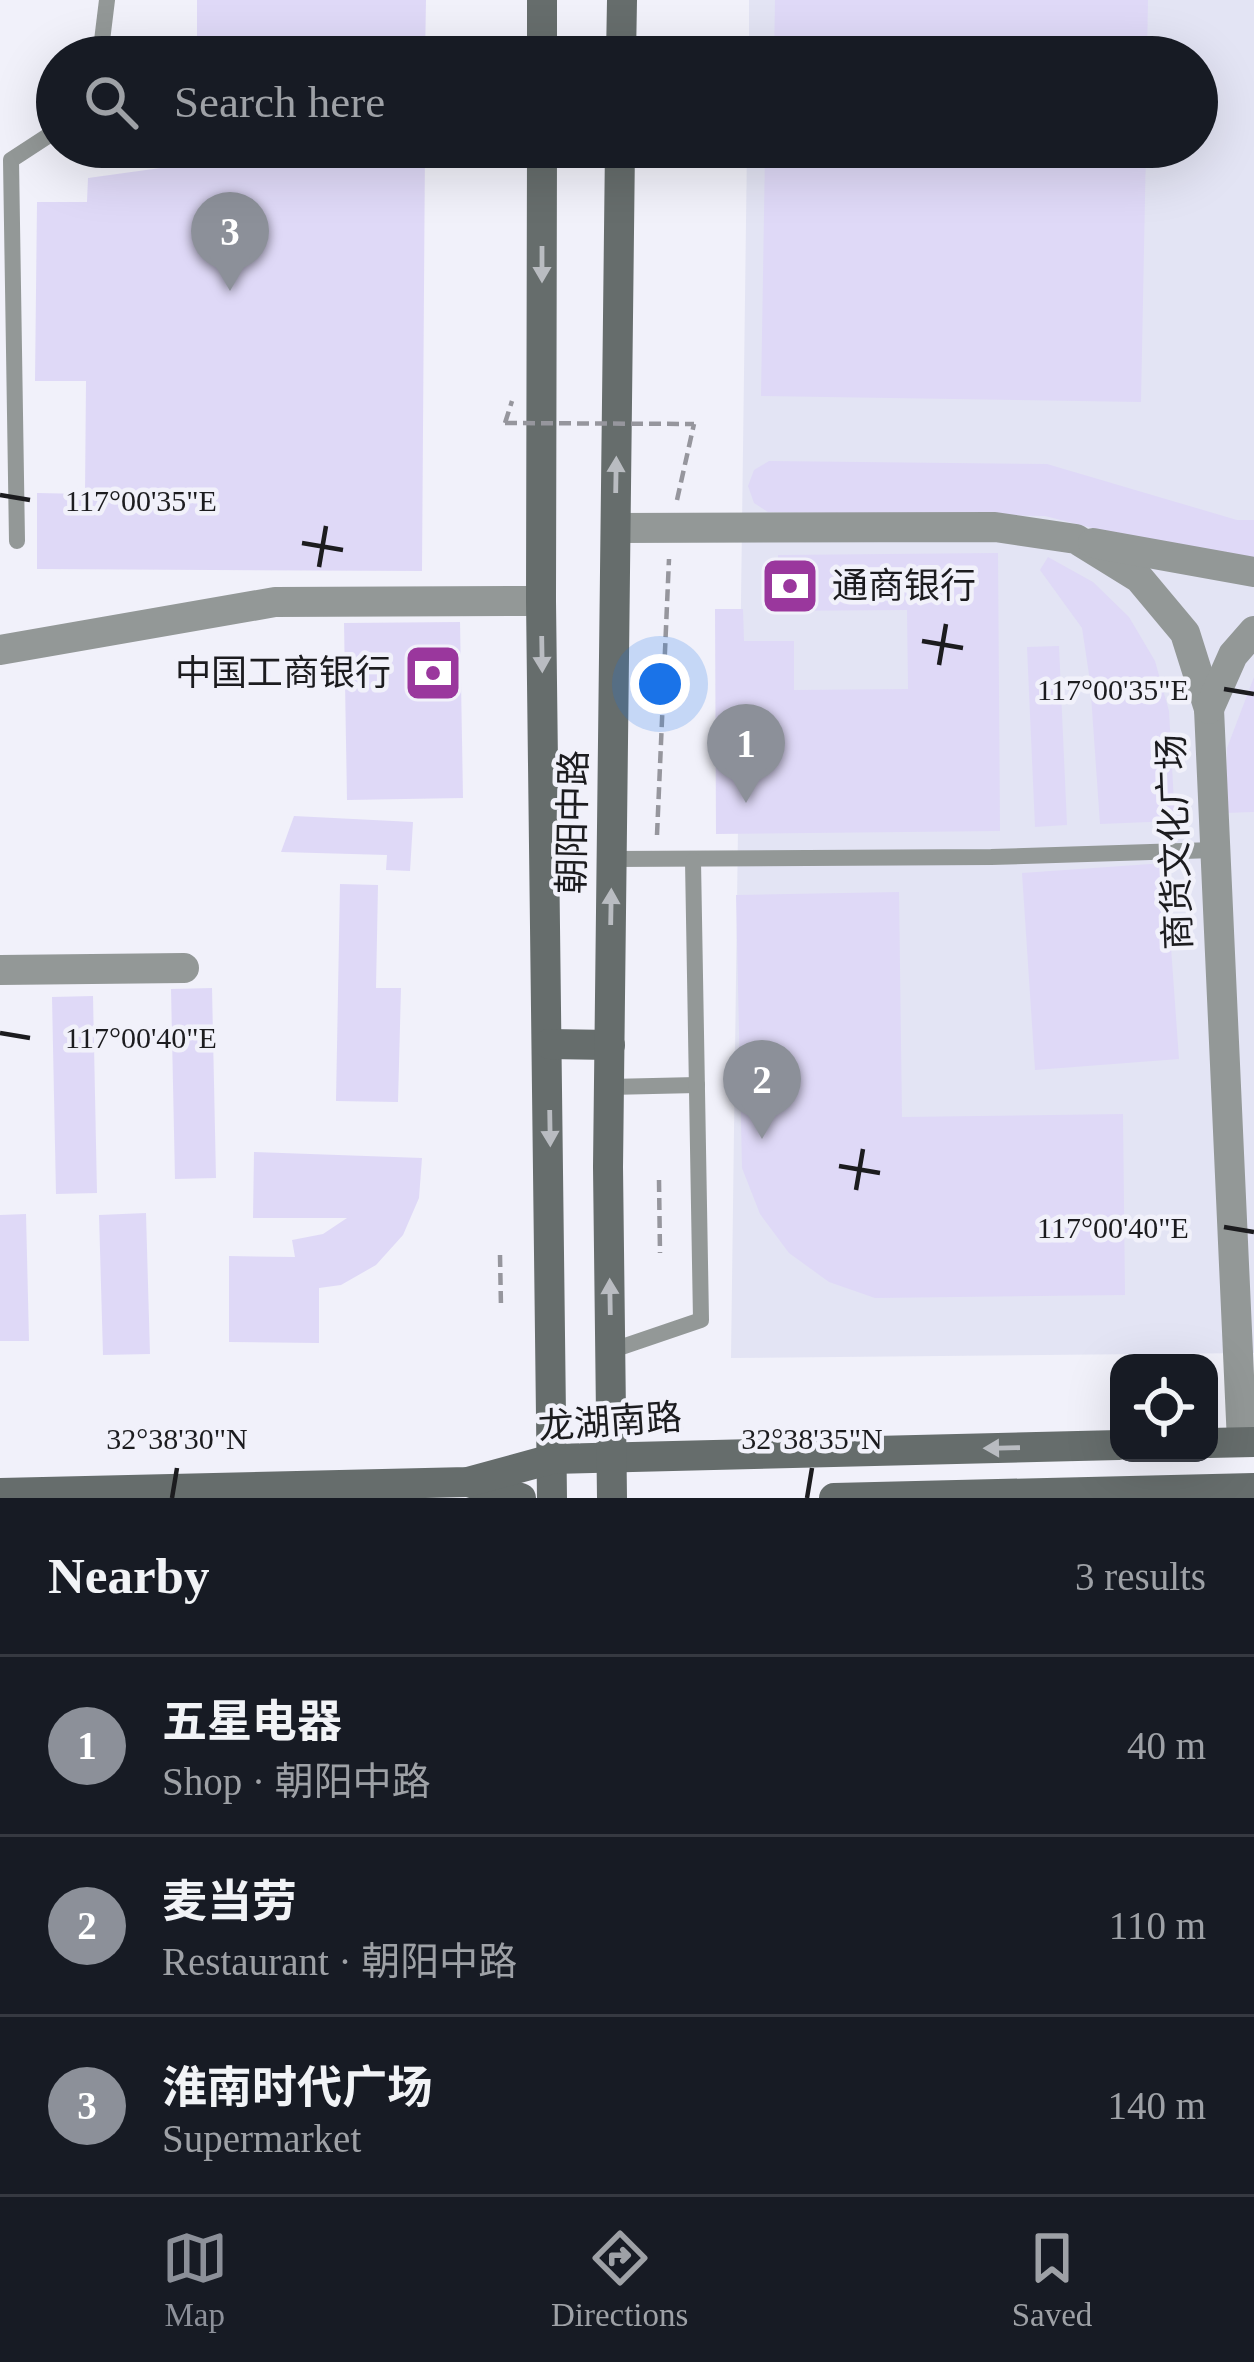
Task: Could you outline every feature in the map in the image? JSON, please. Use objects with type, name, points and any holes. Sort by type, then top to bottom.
[{"type":"main road","points":[[542,0],[542,36]]},
{"type":"main road","points":[[622,0],[622,36]]},
{"type":"main road","name":"朝阳中路","points":[[542,168],[552,1498]]},
{"type":"main road","name":"朝阳中路","points":[[612,1498],[609,1087],[620,168]]},
{"type":"main road","points":[[549,1045],[610,1045]]},
{"type":"main road","points":[[1218,1443],[1248,1442]]},
{"type":"main road","name":"龙湖南路","points":[[0,1493],[468,1482],[552,1459],[1110,1445]]},
{"type":"main road","name":"龙湖南路","points":[[468,1482],[521,1498]]},
{"type":"main road","points":[[834,1498],[1254,1488]]},
{"type":"street","name":"商货文化广场","points":[[616,528],[995,526],[1076,539],[1138,578],[1185,633],[1209,709],[1248,1442]]},
{"type":"street","points":[[1076,539],[1254,572]]},
{"type":"street","points":[[0,650],[275,602],[542,601]]},
{"type":"street","points":[[1209,709],[1233,655],[1254,631]]},
{"type":"street","points":[[0,970],[184,968]]},
{"type":"lane","points":[[103,36],[107,0]]},
{"type":"lane","points":[[17,541],[11,160],[36,144]]},
{"type":"lane","points":[[612,859],[656,862],[1214,850]]},
{"type":"lane","points":[[610,1351],[701,1320],[693,861]]},
{"type":"lane","points":[[609,1087],[697,1084]]},
{"type":"path","points":[[505,423],[694,424],[670,527],[656,862]]},
{"type":"path","points":[[659,1180],[660,1253]]},
{"type":"path","points":[[500,1255],[501,1307]]},
{"type":"shaded area","points":[[749,0],[1254,0],[1254,1353],[731,1358],[747,168],[1218,168],[1218,36],[749,36]]},
{"type":"building","points":[[197,0],[426,0],[425,36],[197,36]]},
{"type":"building","points":[[775,0],[1148,0],[1147,36],[774,36]]},
{"type":"building","points":[[161,168],[425,168],[422,571],[37,569],[37,493],[85,494],[86,381],[35,381],[37,202],[87,202],[88,178]]},
{"type":"building","points":[[765,168],[1146,168],[1141,402],[761,396]]},
{"type":"building","points":[[769,461],[1047,464],[1237,520],[1254,520],[1254,569],[1045,516],[768,512],[754,503],[748,486],[754,470]]},
{"type":"building","points":[[998,553],[1000,831],[716,834],[715,609],[743,609],[744,641],[794,641],[794,690],[908,689],[907,610],[778,611],[778,555]]},
{"type":"building","points":[[1048,557],[1093,582],[1129,617],[1155,661],[1169,711],[1175,821],[1100,824],[1082,628],[1040,570]]},
{"type":"building","points":[[460,622],[463,798],[347,800],[344,623]]},
{"type":"building","points":[[1059,646],[1067,825],[1035,827],[1027,647]]},
{"type":"building","points":[[1254,677],[1254,812],[1225,813],[1227,748]]},
{"type":"building","points":[[294,816],[413,822],[410,871],[386,870],[387,855],[281,852]]},
{"type":"building","points":[[1165,863],[1179,1059],[1035,1070],[1022,873]]},
{"type":"building","points":[[340,884],[378,885],[376,988],[401,988],[398,1102],[336,1101]]},
{"type":"building","points":[[899,892],[902,1117],[1123,1114],[1125,1295],[875,1298],[829,1282],[789,1253],[760,1214],[742,1168],[736,895]]},
{"type":"building","points":[[212,988],[216,1178],[175,1179],[171,989]]},
{"type":"building","points":[[93,996],[97,1193],[56,1194],[52,997]]},
{"type":"building","points":[[254,1152],[422,1158],[419,1198],[403,1235],[376,1265],[341,1285],[319,1288],[319,1343],[229,1342],[229,1256],[295,1257],[292,1240],[323,1234],[347,1218],[253,1218]]},
{"type":"building","points":[[146,1213],[150,1354],[103,1355],[99,1215]]},
{"type":"building","points":[[26,1214],[29,1341],[0,1341],[0,1215]]},
{"type":"place","name":"淮南时代广场","points":[[230,291]]},
{"type":"place","name":"通商银行","points":[[790,586]]},
{"type":"place","name":"中国工商银行","points":[[433,673]]},
{"type":"place","name":"五星电器","points":[[746,803]]},
{"type":"place","name":"麦当劳","points":[[762,1139]]}]
